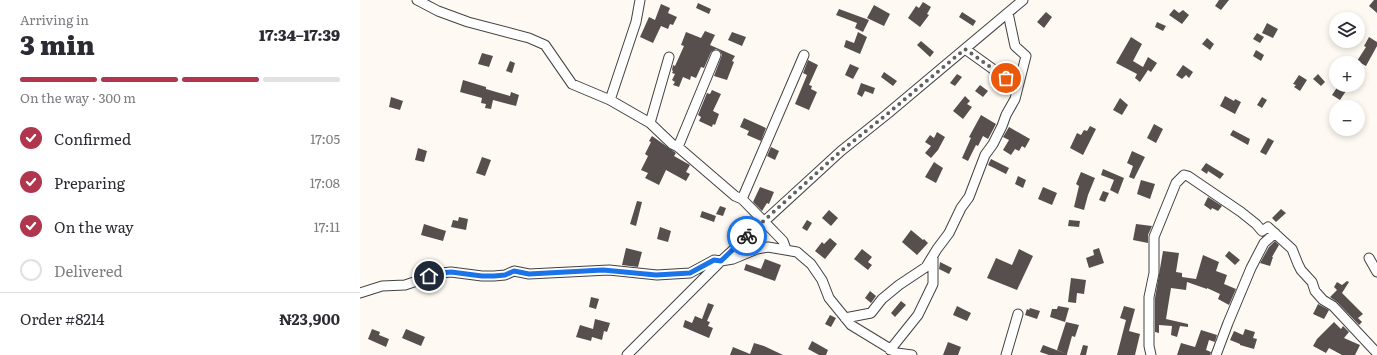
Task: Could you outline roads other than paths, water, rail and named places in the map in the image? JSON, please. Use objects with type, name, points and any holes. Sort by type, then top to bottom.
[{"type":"street","points":[[417,0],[438,11],[468,22],[529,38],[545,45],[572,84],[610,100],[650,124],[735,196],[742,199],[783,241],[786,249]]},
{"type":"street","points":[[610,100],[636,22],[640,0]]},
{"type":"street","points":[[627,355],[721,261],[841,151],[1023,0]]},
{"type":"street","points":[[845,318],[871,313],[882,299],[898,285],[926,267],[949,233],[961,208],[969,197],[986,155],[1002,126],[1006,115],[1016,100],[1026,56],[1014,46],[1008,13]]},
{"type":"street","points":[[965,49],[1018,86]]},
{"type":"street","points":[[678,147],[716,55]]},
{"type":"street","points":[[742,199],[804,55]]},
{"type":"street","points":[[650,124],[669,57]]},
{"type":"street","points":[[1151,355],[1149,346],[1149,297],[1154,274],[1154,237],[1176,183],[1184,175],[1188,176],[1241,212],[1262,231],[1268,227],[1275,232],[1292,248],[1301,270],[1312,282],[1315,290],[1323,300],[1333,306],[1377,353]]},
{"type":"street","points":[[1216,355],[1250,268],[1264,243],[1275,232]]},
{"type":"street","points":[[360,293],[382,286],[405,285],[441,273],[451,272],[482,276],[505,275],[514,271],[529,274],[610,270],[656,275],[690,273],[714,260],[721,261],[733,259],[757,249],[768,247],[786,249],[797,252],[811,264],[822,280],[829,298],[851,325],[896,353],[912,355]]},
{"type":"street","points":[[890,350],[918,316],[933,284],[932,258]]},
{"type":"street","points":[[1369,258],[1377,272]]},
{"type":"street","points":[[1006,355],[1018,314]]}]
